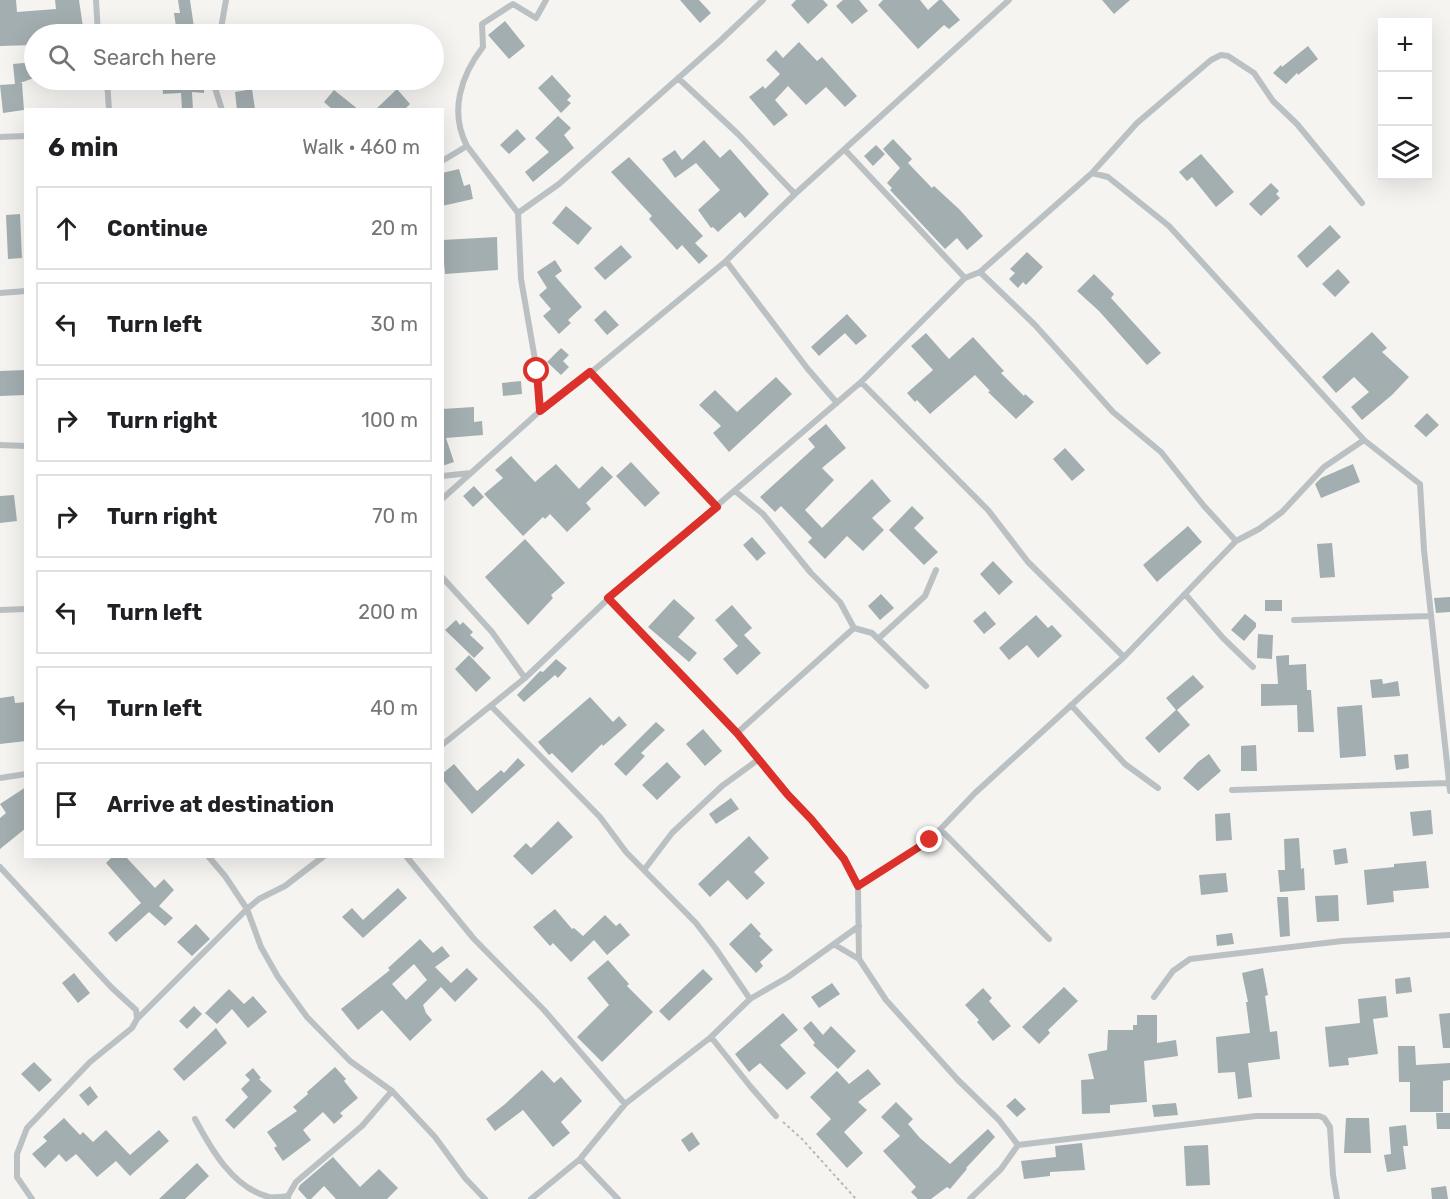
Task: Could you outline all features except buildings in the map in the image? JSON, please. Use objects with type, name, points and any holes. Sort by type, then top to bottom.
[{"type":"street","points":[[96,0],[97,24]]},
{"type":"street","points":[[221,24],[225,0]]},
{"type":"street","points":[[540,411],[537,371],[521,279],[518,213],[467,146],[462,137],[458,110],[461,86],[470,64],[483,47],[482,24],[513,4],[536,18],[546,0]]},
{"type":"street","points":[[518,213],[559,184],[763,0]]},
{"type":"street","points":[[444,497],[540,411],[726,261],[795,194],[1009,0]]},
{"type":"street","points":[[444,743],[525,678],[608,598],[861,382],[965,278],[980,272],[1092,173],[1137,123],[1211,60],[1221,55],[1228,56],[1254,73],[1273,101],[1296,124],[1362,203]]},
{"type":"street","points":[[678,78],[738,134],[795,194]]},
{"type":"street","points":[[108,90],[109,108]]},
{"type":"street","points":[[216,90],[221,108]]},
{"type":"street","points":[[0,137],[24,136]]},
{"type":"street","points":[[444,160],[467,146]]},
{"type":"street","points":[[845,150],[965,278]]},
{"type":"street","points":[[1092,173],[1108,177],[1169,226],[1364,440],[1420,484],[1431,616],[1450,791]]},
{"type":"street","points":[[726,261],[807,368],[837,403]]},
{"type":"street","points":[[980,272],[1035,325],[1113,412],[1161,452],[1204,506],[1236,541]]},
{"type":"street","points":[[0,293],[24,291]]},
{"type":"street","points":[[861,382],[987,510],[1029,562],[1124,657]]},
{"type":"street","points":[[858,886],[930,840],[975,793],[1124,657],[1236,541],[1259,529],[1282,512],[1324,468],[1364,440]]},
{"type":"street","points":[[0,445],[24,446]]},
{"type":"street","points":[[444,476],[472,473]]},
{"type":"street","points":[[735,491],[764,514],[812,573],[840,602],[854,628],[872,633],[926,687]]},
{"type":"street","points":[[878,639],[925,596],[936,570]]},
{"type":"street","points":[[444,579],[492,632],[525,678]]},
{"type":"street","points":[[1185,594],[1223,638],[1253,667]]},
{"type":"street","points":[[608,598],[737,733],[844,859],[858,886],[859,959]]},
{"type":"street","points":[[0,610],[24,609]]},
{"type":"street","points":[[1294,620],[1431,616]]},
{"type":"street","points":[[737,733],[854,628]]},
{"type":"street","points":[[1071,705],[1125,764],[1158,788]]},
{"type":"street","points":[[492,706],[600,817],[626,852],[703,932],[750,999]]},
{"type":"street","points":[[644,870],[672,833],[722,786],[759,759]]},
{"type":"street","points":[[0,783],[3,778],[24,774]]},
{"type":"street","points":[[1232,790],[1449,783]]},
{"type":"street","points":[[941,830],[1049,939]]},
{"type":"street","points":[[210,858],[247,909],[261,947],[307,1017],[350,1061],[392,1091],[435,1137],[465,1179],[485,1199]]},
{"type":"street","points":[[32,1199],[17,1177],[16,1154],[27,1128],[90,1062],[132,1028],[137,1019],[247,909],[259,899],[285,886],[321,858]]},
{"type":"street","points":[[407,858],[474,939],[544,1010],[624,1104]]},
{"type":"street","points":[[0,867],[111,987],[136,1010],[137,1019]]},
{"type":"street","points":[[531,1199],[580,1159],[624,1104],[711,1036],[750,999],[788,977],[860,926]]},
{"type":"street","points":[[1154,997],[1173,971],[1190,959],[1342,941],[1450,934]]},
{"type":"street","points":[[835,945],[859,959],[886,1000],[958,1080],[999,1120],[1018,1145]]},
{"type":"street","points":[[711,1036],[776,1116]]},
{"type":"street","points":[[195,1119],[208,1144],[248,1189],[271,1197],[288,1197],[296,1182],[362,1126],[392,1091]]},
{"type":"street","points":[[970,1199],[1001,1169],[1018,1145],[1256,1116],[1319,1116],[1324,1118],[1330,1128],[1337,1199]]},
{"type":"street","points":[[580,1159],[618,1199]]},
{"type":"path","points":[[590,372],[717,507]]},
{"type":"path","points":[[776,1116],[802,1139],[856,1199]]},
{"type":"route","points":[[537,371],[540,411],[590,372],[717,507],[608,598],[737,733],[844,859],[858,886],[930,840]]}]
